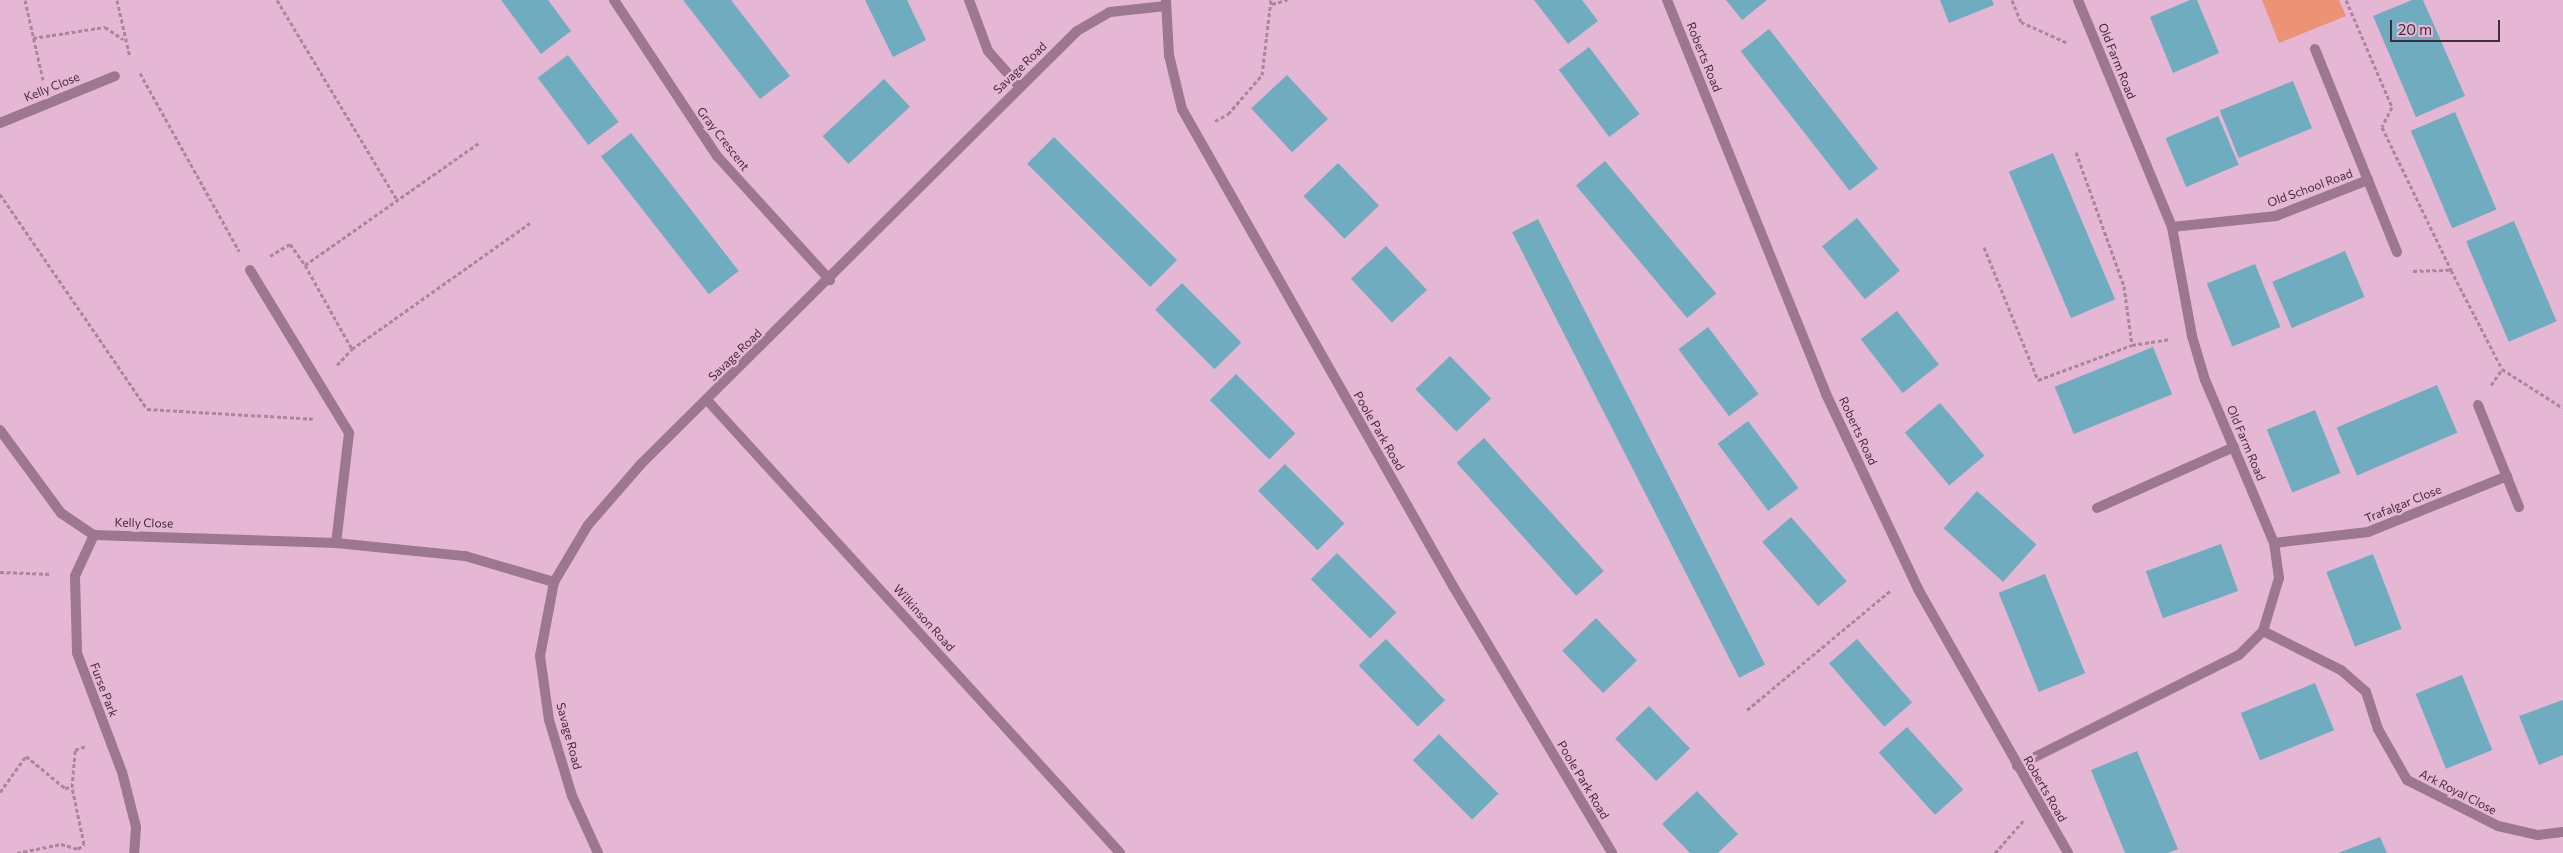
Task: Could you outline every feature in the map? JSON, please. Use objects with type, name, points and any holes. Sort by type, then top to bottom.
[{"type":"street","name":"Gray Crescent","points":[[614,0],[717,156],[830,280]]},
{"type":"street","points":[[969,0],[988,51],[1019,86]]},
{"type":"street","name":"Roberts Road","points":[[1667,0],[1826,394],[1911,574],[2017,766],[2068,853]]},
{"type":"street","name":"Old Farm Road","points":[[2078,0],[2172,227],[2192,336],[2234,447],[2274,543],[2278,578],[2264,631]]},
{"type":"street","name":"Savage Road","points":[[598,853],[572,796],[550,720],[540,656],[554,582],[588,526],[707,400],[830,280],[1019,86],[1076,31],[1110,12],[1166,3]]},
{"type":"street","name":"Poole Park Road","points":[[1166,3],[1169,55],[1182,109],[1453,586],[1612,853]]},
{"type":"street","name":"Old School Road","points":[[2314,49],[2397,252]]},
{"type":"street","name":"Kelly Close","points":[[0,123],[49,101],[115,76]]},
{"type":"street","name":"Old School Road","points":[[2172,227],[2276,216],[2368,180]]},
{"type":"street","points":[[250,270],[349,432],[336,543]]},
{"type":"street","name":"Wilkinson Road","points":[[707,400],[1120,853]]},
{"type":"street","points":[[2478,404],[2519,507]]},
{"type":"street","points":[[0,430],[61,513],[94,535]]},
{"type":"street","points":[[2097,508],[2234,447]]},
{"type":"street","name":"Trafalgar Close","points":[[2274,543],[2368,532],[2507,476]]},
{"type":"street","name":"Kelly Close","points":[[94,535],[336,543],[465,556],[554,582]]},
{"type":"street","name":"Furse Park","points":[[94,535],[74,576],[77,653],[110,738],[136,827],[134,853]]},
{"type":"street","points":[[2017,766],[2239,655],[2264,631]]},
{"type":"street","name":"Ark Royal Close","points":[[2264,631],[2341,670],[2366,692],[2378,728],[2407,780],[2498,826],[2538,834],[2563,832]]},
{"type":"path","points":[[25,0],[49,101]]},
{"type":"path","points":[[117,0],[124,40],[250,270],[290,244],[305,265],[352,349],[530,223]]},
{"type":"path","points":[[278,0],[397,200]]},
{"type":"path","points":[[1196,133],[1228,114],[1262,75],[1271,2],[1287,0]]},
{"type":"path","points":[[2012,0],[2021,22],[2103,59]]},
{"type":"path","points":[[2346,0],[2392,107],[2382,127],[2451,270],[2502,369],[2563,408]]},
{"type":"path","points":[[33,38],[105,26],[124,40]]},
{"type":"path","points":[[305,265],[480,142]]},
{"type":"path","points":[[2076,152],[2124,286],[2132,345]]},
{"type":"path","points":[[0,194],[147,409],[341,420]]},
{"type":"path","points":[[1984,247],[2038,380],[2132,345],[2192,336]]},
{"type":"path","points":[[2397,252],[2405,271],[2451,270]]},
{"type":"path","points":[[2478,404],[2502,369]]},
{"type":"path","points":[[0,572],[32,572]]},
{"type":"path","points":[[1747,710],[1911,574]]},
{"type":"path","points":[[17,853],[60,844],[78,849],[84,844],[72,787],[74,750],[110,738]]},
{"type":"path","points":[[0,792],[26,756],[65,788],[72,787]]},
{"type":"path","points":[[1995,853],[2039,804]]},
{"type":"shaded area","points":[[2262,0],[2339,0],[2346,16],[2279,43]]},
{"type":"building","points":[[501,0],[548,0],[571,31],[541,54]]},
{"type":"building","points":[[683,0],[731,0],[790,76],[760,99]]},
{"type":"building","points":[[865,0],[907,0],[926,40],[893,57]]},
{"type":"building","points":[[1534,0],[1582,0],[1598,21],[1568,44]]},
{"type":"building","points":[[1726,0],[1767,0],[1742,20]]},
{"type":"building","points":[[1940,0],[1992,0],[1994,5],[1949,23]]},
{"type":"building","points":[[2190,0],[2197,0],[2219,53],[2173,73],[2150,17]]},
{"type":"building","points":[[2412,0],[2423,0],[2465,96],[2416,117],[2373,16]]},
{"type":"building","points":[[1769,29],[1878,168],[1850,191],[1741,51]]},
{"type":"building","points":[[1589,47],[1640,114],[1609,137],[1559,70]]},
{"type":"building","points":[[568,55],[619,122],[588,145],[538,78]]},
{"type":"building","points":[[1287,75],[1328,119],[1292,152],[1251,108]]},
{"type":"building","points":[[884,79],[910,107],[848,164],[823,136]]},
{"type":"building","points":[[2293,81],[2312,128],[2239,158],[2220,111]]},
{"type":"building","points":[[2455,112],[2496,210],[2452,228],[2411,131]]},
{"type":"building","points":[[2218,116],[2239,165],[2186,187],[2166,138]]},
{"type":"building","points":[[631,133],[739,271],[709,294],[601,156]]},
{"type":"building","points":[[1054,137],[1177,260],[1150,287],[1027,164]]},
{"type":"building","points":[[2053,153],[2115,299],[2071,318],[2009,172]]},
{"type":"building","points":[[1605,161],[1716,294],[1687,318],[1576,185]]},
{"type":"building","points":[[1338,163],[1379,205],[1344,239],[1303,196]]},
{"type":"building","points":[[1857,218],[1900,271],[1865,299],[1822,246]]},
{"type":"building","points":[[1538,219],[1765,665],[1739,678],[1512,232]]},
{"type":"building","points":[[2514,221],[2557,321],[2509,342],[2466,241]]},
{"type":"building","points":[[1386,246],[1427,290],[1392,323],[1351,279]]},
{"type":"building","points":[[2345,251],[2365,297],[2292,328],[2272,282]]},
{"type":"building","points":[[2255,264],[2280,327],[2232,347],[2207,283]]},
{"type":"building","points":[[1182,283],[1241,342],[1215,369],[1155,310]]},
{"type":"building","points":[[1897,311],[1939,365],[1903,393],[1861,339]]},
{"type":"building","points":[[1708,327],[1759,394],[1729,416],[1678,349]]},
{"type":"building","points":[[2153,347],[2172,394],[2074,434],[2055,387]]},
{"type":"building","points":[[1450,356],[1491,398],[1456,432],[1415,389]]},
{"type":"building","points":[[1236,374],[1295,433],[1269,460],[1210,400]]},
{"type":"building","points":[[2437,385],[2457,433],[2357,475],[2337,428]]},
{"type":"building","points":[[1940,403],[1984,456],[1949,485],[1905,433]]},
{"type":"building","points":[[2315,410],[2340,473],[2292,493],[2267,429]]},
{"type":"building","points":[[1748,421],[1799,488],[1768,511],[1718,444]]},
{"type":"building","points":[[1484,438],[1604,571],[1576,596],[1457,463]]},
{"type":"building","points":[[1285,464],[1344,523],[1318,550],[1258,491]]},
{"type":"building","points":[[1977,491],[2036,545],[2003,582],[1944,528]]},
{"type":"building","points":[[1791,517],[1847,581],[1818,606],[1762,542]]},
{"type":"building","points":[[2221,544],[2238,591],[2163,618],[2146,571]]},
{"type":"building","points":[[1337,553],[1396,612],[1370,639],[1311,579]]},
{"type":"building","points":[[2373,554],[2402,629],[2355,647],[2326,572]]},
{"type":"building","points":[[2045,574],[2085,673],[2039,692],[1999,593]]},
{"type":"building","points":[[1596,618],[1637,660],[1603,693],[1562,651]]},
{"type":"building","points":[[1386,639],[1445,700],[1418,727],[1359,665]]},
{"type":"building","points":[[1857,639],[1912,702],[1884,727],[1829,663]]},
{"type":"building","points":[[2462,675],[2492,750],[2446,769],[2416,694]]},
{"type":"building","points":[[2315,683],[2334,730],[2260,760],[2241,713]]},
{"type":"building","points":[[2563,700],[2563,755],[2539,765],[2519,716]]},
{"type":"building","points":[[1649,706],[1690,748],[1656,781],[1615,739]]},
{"type":"building","points":[[1907,727],[1963,789],[1935,815],[1879,752]]},
{"type":"building","points":[[1439,734],[1498,793],[1472,820],[1413,760]]},
{"type":"building","points":[[2137,751],[2178,849],[2168,853],[2125,853],[2091,770]]},
{"type":"building","points":[[1697,791],[1738,834],[1718,853],[1690,853],[1662,824]]},
{"type":"building","points":[[2380,837],[2387,853],[2338,853]]}]
